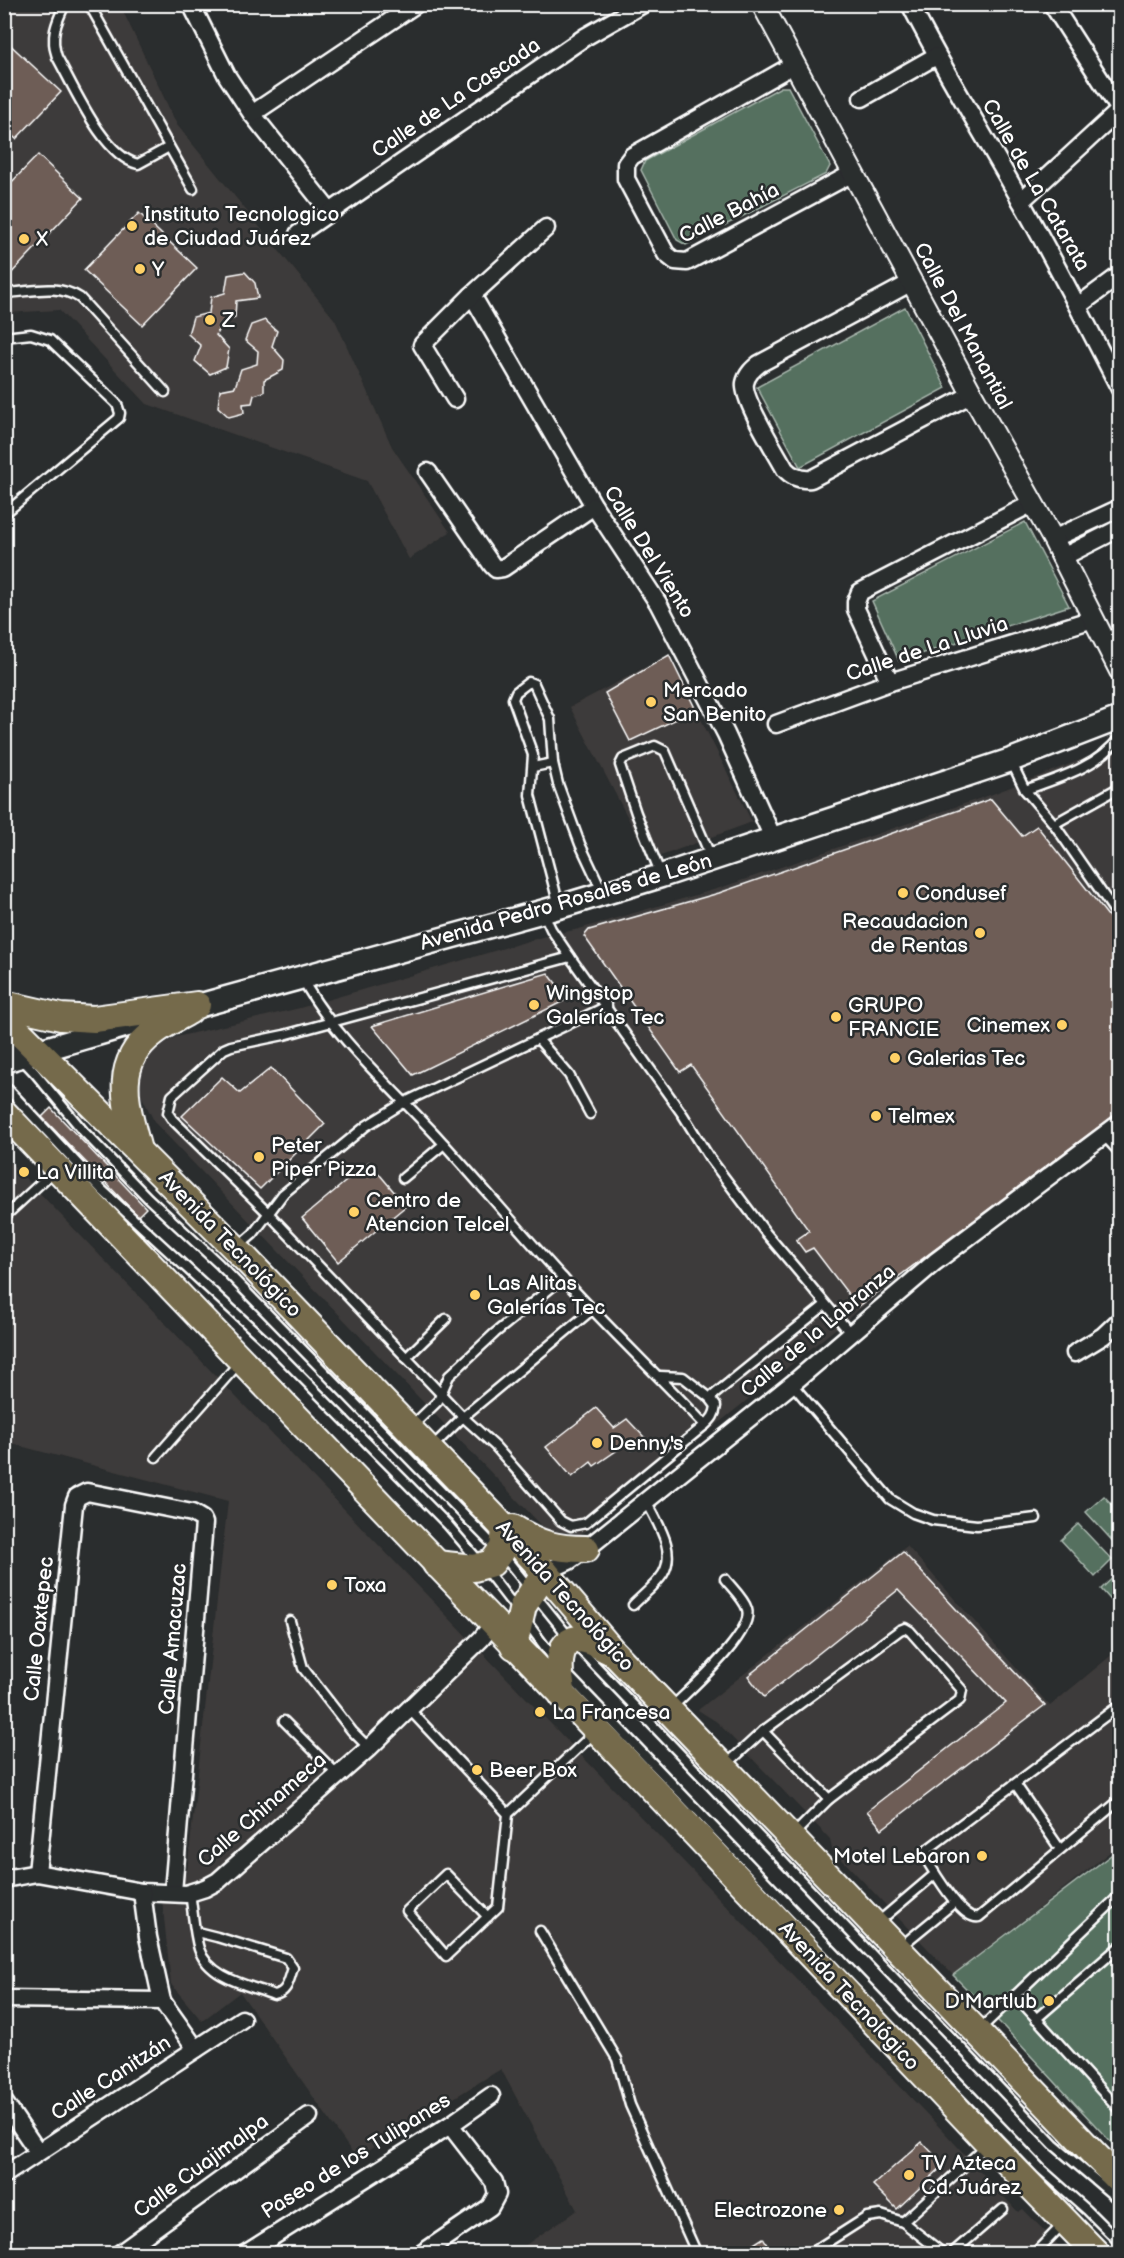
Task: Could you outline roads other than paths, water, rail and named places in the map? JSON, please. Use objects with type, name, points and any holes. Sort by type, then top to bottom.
[{"type":"main road","name":"Avenida Pedro Rosales de León","points":[[20,1056],[197,1005],[551,909],[661,876],[1011,760],[1119,718]]},
{"type":"main road","points":[[4,1004],[61,1017],[94,1019],[197,1005]]},
{"type":"main road","points":[[139,1150],[127,1108],[124,1086],[128,1065],[136,1049],[153,1032],[197,1005]]},
{"type":"main road","name":"Avenida Tecnológico","points":[[4,1017],[20,1056],[139,1150],[429,1449],[495,1541],[528,1593],[614,1652],[1119,2181]]},
{"type":"main road","name":"Avenida Tecnológico","points":[[11,1124],[56,1168],[563,1696],[989,2144],[1097,2253]]},
{"type":"main road","points":[[436,1564],[474,1568],[495,1541],[530,1539],[547,1546],[586,1549]]},
{"type":"main road","points":[[493,1624],[528,1593]]},
{"type":"main road","points":[[514,1646],[528,1593]]},
{"type":"main road","points":[[563,1696],[559,1665],[562,1650],[573,1642],[587,1640],[614,1652]]},
{"type":"street","points":[[252,114],[416,4]]},
{"type":"street","name":"Calle de La Cascada","points":[[298,234],[585,38],[618,10],[643,4]]},
{"type":"street","name":"Calle Del Manantial","points":[[762,4],[972,394],[1053,539],[1119,671]]},
{"type":"street","name":"Calle de La Catarata","points":[[910,4],[936,56],[1021,201],[1078,306],[1119,389]]},
{"type":"street","points":[[1021,201],[1119,110],[1052,4]]},
{"type":"street","points":[[193,6],[227,76],[252,114],[330,212]]},
{"type":"street","points":[[862,98],[936,56]]},
{"type":"street","name":"Calle Bahía","points":[[795,64],[632,156],[626,164],[626,179],[666,254],[675,261],[687,262],[853,172]]},
{"type":"street","points":[[455,399],[422,345],[472,295],[546,228]]},
{"type":"street","points":[[1078,306],[1119,274]]},
{"type":"street","points":[[912,282],[759,364],[746,380],[745,395],[785,469],[791,475],[804,480],[811,479],[972,394]]},
{"type":"street","name":"Calle Del Viento","points":[[472,295],[594,506],[658,603],[726,734],[774,840]]},
{"type":"street","points":[[428,472],[477,546],[498,569],[503,568],[594,506]]},
{"type":"street","points":[[890,682],[856,609],[860,592],[1033,503]]},
{"type":"street","points":[[1053,539],[1119,508]]},
{"type":"street","points":[[1061,558],[1119,528]]},
{"type":"street","name":"Calle de La Lluvia","points":[[776,724],[890,682],[1093,619]]},
{"type":"street","points":[[1113,1128],[1119,1147]]},
{"type":"street","name":"Calle de la Labranza","points":[[528,1593],[792,1384],[935,1262],[1113,1128]]},
{"type":"street","points":[[1075,1353],[1103,1336],[1119,1320]]},
{"type":"street","name":"Calle Amacuzac","points":[[77,1497],[87,1492],[192,1512],[204,1523],[181,1893]]},
{"type":"street","name":"Calle Oaxtepec","points":[[37,1873],[74,1505],[77,1497]]},
{"type":"street","name":"Calle Chinameca","points":[[4,1879],[37,1873],[142,1892],[181,1893],[205,1888],[218,1881],[369,1748],[481,1639],[493,1624]]},
{"type":"street","points":[[142,1892],[148,1936],[162,2001],[196,2049]]},
{"type":"street","points":[[4,1999],[162,2001]]},
{"type":"street","name":"Calle Canitzán","points":[[4,2175],[242,2019]]},
{"type":"street","name":"Paseo de los Tulipanes","points":[[245,2253],[450,2125],[491,2096]]},
{"type":"street","points":[[4,2102],[38,2152]]},
{"type":"street","name":"Calle Cuajimalpa","points":[[119,2253],[309,2116]]},
{"type":"street","points":[[421,2253],[490,2207],[497,2194],[494,2182],[450,2125]]},
{"type":"street","points":[[268,2239],[277,2253]]},
{"type":"lane","points":[[65,4],[56,24],[53,46],[57,57],[108,144],[128,162],[138,164],[169,147]]},
{"type":"lane","points":[[88,4],[193,189]]},
{"type":"lane","points":[[4,293],[58,288],[75,294],[165,392]]},
{"type":"lane","points":[[4,336],[31,334],[50,340],[117,404],[120,413],[118,418],[4,514]]},
{"type":"lane","points":[[604,893],[580,844],[553,764],[550,719],[534,684],[529,682],[516,692],[513,699],[530,746],[533,767],[530,795],[551,909],[551,929],[683,1115],[709,1157],[760,1225],[851,1334]]},
{"type":"lane","points":[[1025,790],[1066,776],[1095,760],[1119,737]]},
{"type":"lane","points":[[661,876],[620,768],[620,762],[623,759],[655,746],[665,751],[712,860]]},
{"type":"lane","points":[[1011,760],[1025,790],[1054,824],[1119,919]]},
{"type":"lane","points":[[533,767],[553,764]]},
{"type":"lane","points":[[1054,824],[1119,787]]},
{"type":"lane","points":[[570,957],[224,1049],[172,1096],[168,1113],[269,1214],[463,1417],[495,1446],[561,1521],[576,1526],[586,1523],[714,1417],[716,1406],[710,1398],[683,1377],[660,1376]]},
{"type":"lane","points":[[302,977],[313,999],[330,1022],[444,1144],[563,1278],[705,1425]]},
{"type":"lane","points":[[236,1249],[253,1233],[283,1194],[366,1126],[405,1102],[607,1006]]},
{"type":"lane","points":[[538,1039],[569,1075],[590,1114]]},
{"type":"lane","points":[[4,1040],[84,1132],[148,1198],[219,1264],[495,1541],[528,1593],[559,1665],[1041,2169],[1087,2210],[1119,2243]]},
{"type":"lane","points":[[4,1085],[102,1190],[276,1351],[448,1525],[495,1541]]},
{"type":"lane","points":[[403,1178],[444,1144]]},
{"type":"lane","points":[[4,1217],[56,1168]]},
{"type":"lane","points":[[409,1430],[438,1401],[440,1391],[449,1376],[495,1333],[563,1278]]},
{"type":"lane","points":[[710,1398],[825,1305]]},
{"type":"lane","points":[[429,1449],[463,1417],[593,1309]]},
{"type":"lane","points":[[406,1358],[446,1319]]},
{"type":"lane","points":[[156,1457],[240,1361]]},
{"type":"lane","points":[[792,1384],[890,1499],[913,1513],[933,1520],[977,1525],[1036,1518]]},
{"type":"lane","points":[[633,1605],[662,1575],[669,1558],[666,1544],[646,1500]]},
{"type":"lane","points":[[668,1710],[728,1652],[748,1616],[747,1607],[725,1579]]},
{"type":"lane","points":[[528,1593],[1054,2145],[1119,2201]]},
{"type":"lane","points":[[290,1621],[303,1668],[352,1731],[369,1748]]},
{"type":"lane","points":[[724,1768],[763,1731],[900,1630],[910,1631],[962,1690],[962,1697],[830,1799],[790,1837]]},
{"type":"lane","points":[[1119,1705],[1016,1785],[928,1849],[926,1859],[955,1902],[967,1915],[979,1917],[1119,1800]]},
{"type":"lane","points":[[409,1708],[508,1814]]},
{"type":"lane","points":[[284,1721],[338,1775]]},
{"type":"lane","points":[[488,1917],[446,1874],[407,1911],[447,1956],[488,1917],[498,1907],[508,1814],[596,1731]]},
{"type":"lane","points":[[763,1731],[830,1799]]},
{"type":"lane","points":[[1016,1785],[1060,1849]]},
{"type":"lane","points":[[874,1926],[935,1874]]},
{"type":"lane","points":[[181,1893],[197,1932],[200,1950],[212,1968],[221,1975],[274,1995],[286,1989],[293,1968],[286,1958],[218,1936],[197,1932]]},
{"type":"lane","points":[[977,2033],[1119,1895]]},
{"type":"lane","points":[[897,1949],[955,1902]]},
{"type":"lane","points":[[540,1932],[617,2059],[630,2104],[697,2253]]},
{"type":"lane","points":[[1036,2019],[1119,1946]]},
{"type":"lane","points":[[1015,1995],[1119,2111]]},
{"type":"lane","points":[[903,2222],[989,2144]]},
{"type":"lane","points":[[951,2253],[1003,2209]]},
{"type":"lane","points":[[809,2253],[860,2220],[875,2215],[903,2222],[944,2253]]},
{"type":"lane","points":[[1034,2253],[1065,2222]]},
{"type":"place","name":"Instituto Tecnologico de Ciudad Juárez","points":[[132,226]]},
{"type":"place","name":"X","points":[[24,239]]},
{"type":"place","name":"Y","points":[[140,269]]},
{"type":"place","name":"Z","points":[[210,320]]},
{"type":"place","name":"Mercado San Benito","points":[[651,702]]},
{"type":"place","name":"Condusef","points":[[903,893]]},
{"type":"place","name":"Recaudacion de Rentas","points":[[980,933]]},
{"type":"place","name":"Wingstop Galerías Tec","points":[[534,1005]]},
{"type":"place","name":"GRUPO FRANCIE","points":[[836,1017]]},
{"type":"place","name":"Cinemex","points":[[1062,1025]]},
{"type":"place","name":"Galerias Tec","points":[[895,1058]]},
{"type":"place","name":"Telmex","points":[[876,1116]]},
{"type":"place","name":"Peter Piper Pizza","points":[[259,1157]]},
{"type":"place","name":"La Villita","points":[[24,1172]]},
{"type":"place","name":"Centro de Atencion Telcel","points":[[354,1212]]},
{"type":"place","name":"Las Alitas Galerías Tec","points":[[475,1295]]},
{"type":"place","name":"Denny's","points":[[597,1443]]},
{"type":"place","name":"Toxa","points":[[332,1585]]},
{"type":"place","name":"La Francesa","points":[[540,1712]]},
{"type":"place","name":"Beer Box","points":[[477,1770]]},
{"type":"place","name":"Motel Lebaron","points":[[982,1856]]},
{"type":"place","name":"D'Martlub","points":[[1049,2001]]},
{"type":"place","name":"TV Azteca Cd. Juárez","points":[[909,2175]]},
{"type":"place","name":"Electrozone","points":[[839,2210]]}]
